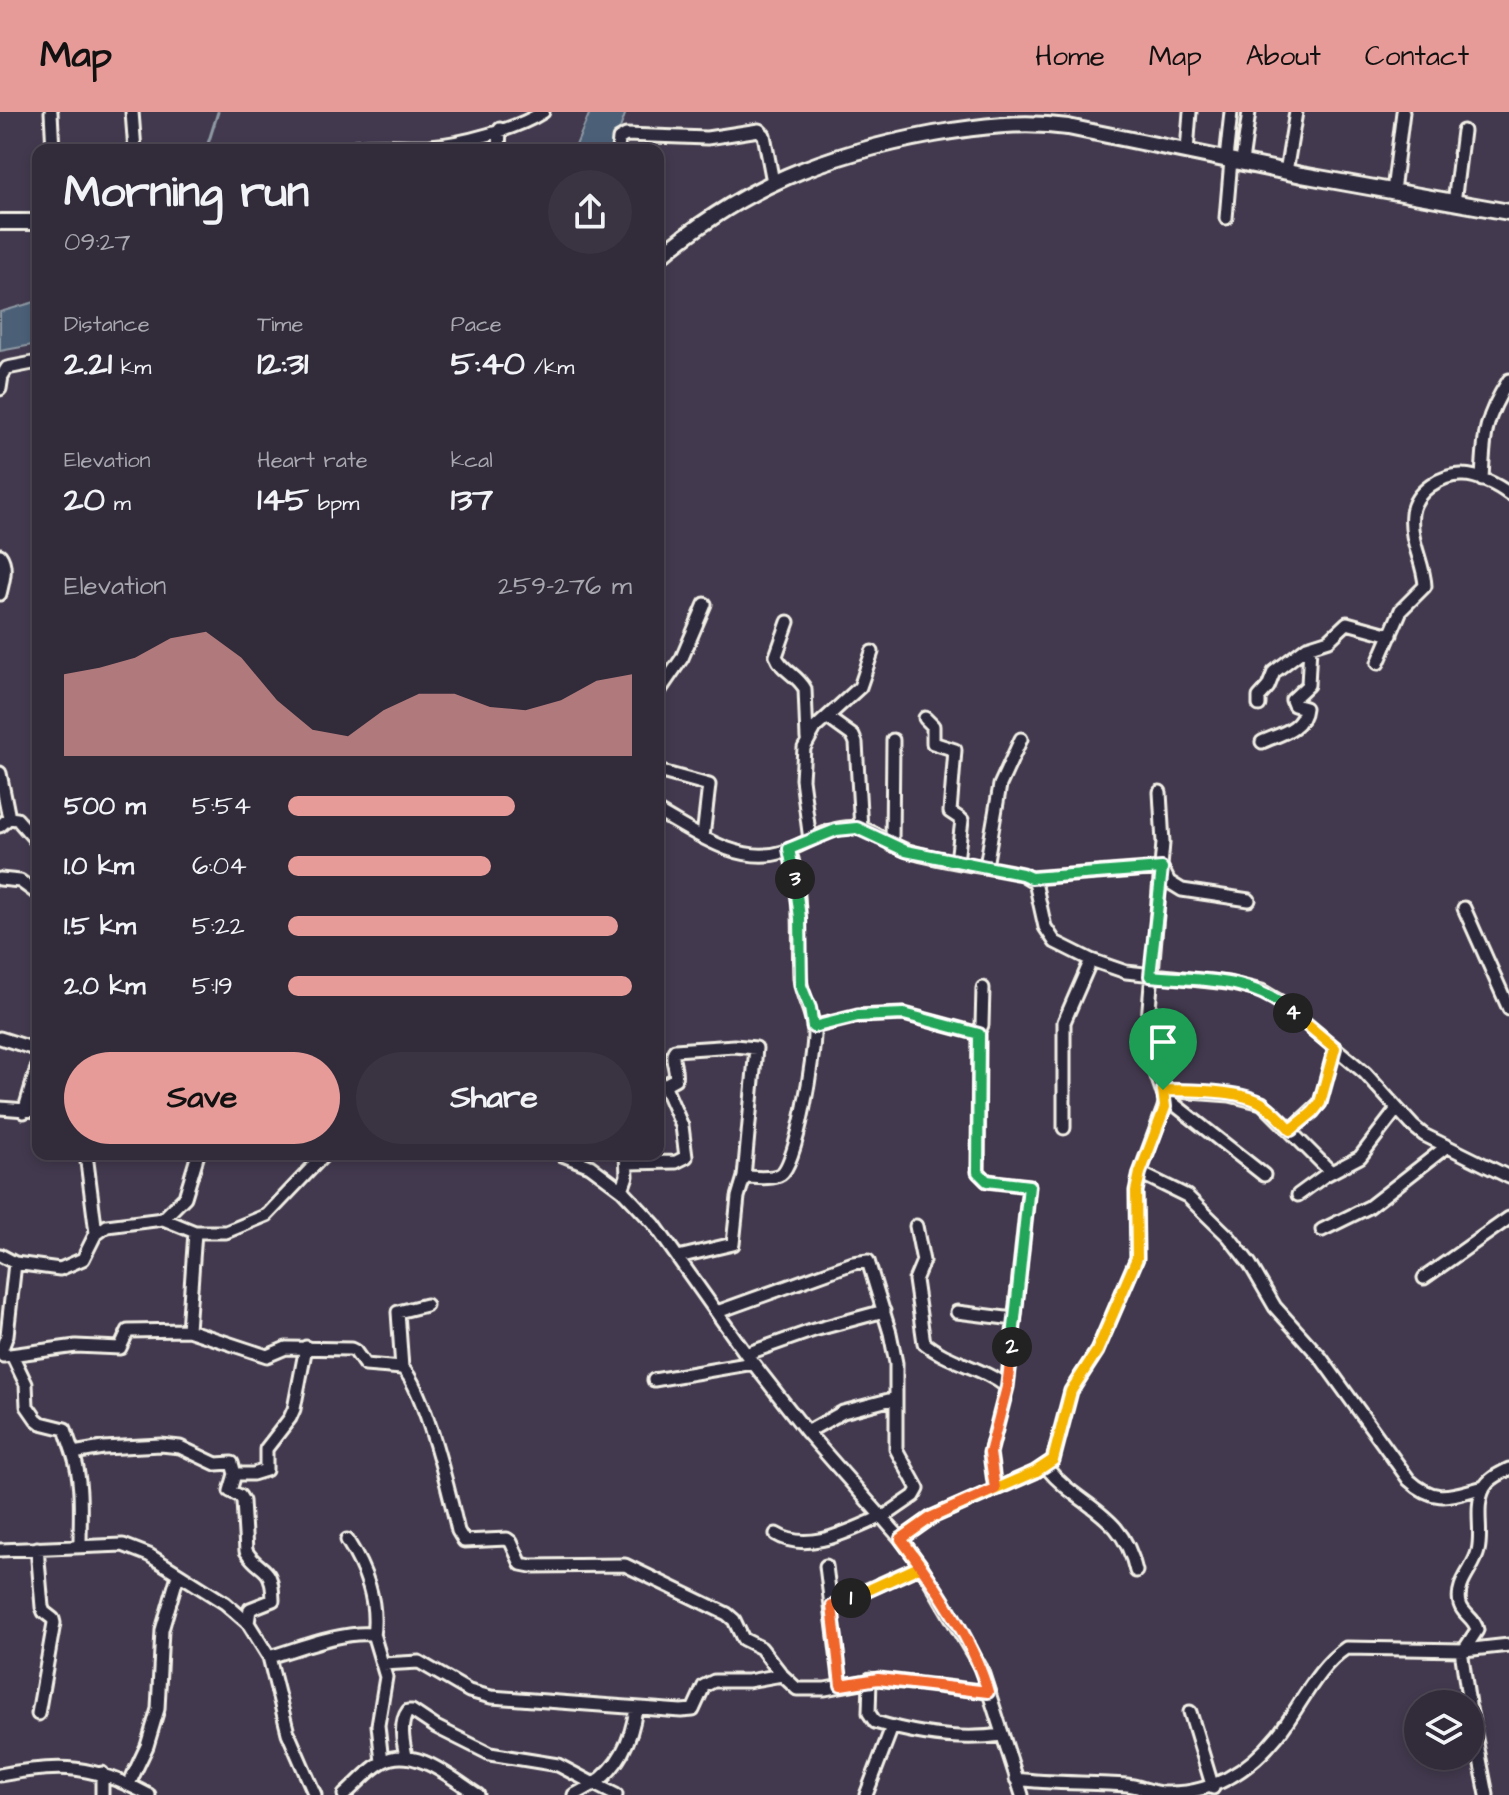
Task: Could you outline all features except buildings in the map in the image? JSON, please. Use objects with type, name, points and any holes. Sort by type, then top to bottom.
[{"type":"street","points":[[51,112],[53,144]]},
{"type":"street","points":[[132,112],[135,144]]},
{"type":"street","points":[[437,144],[500,129],[543,112]]},
{"type":"street","points":[[1187,151],[1190,112]]},
{"type":"street","points":[[1226,218],[1233,161],[1231,112]]},
{"type":"street","points":[[1233,161],[1249,112]]},
{"type":"street","points":[[1286,172],[1296,112]]},
{"type":"street","points":[[1393,191],[1403,112]]},
{"type":"street","points":[[664,253],[706,219],[773,182],[807,168],[866,150],[991,124],[1038,123],[1509,212]]},
{"type":"street","points":[[499,144],[500,129]]},
{"type":"street","points":[[619,144],[619,139],[626,135],[707,138],[759,130],[764,135],[773,182]]},
{"type":"street","points":[[1454,203],[1463,131]]},
{"type":"street","points":[[0,222],[32,222]]},
{"type":"street","points":[[0,389],[7,368],[32,363]]},
{"type":"street","points":[[1482,480],[1484,430],[1493,405],[1509,380]]},
{"type":"street","points":[[1378,663],[1401,610],[1425,586],[1412,527],[1413,506],[1424,490],[1448,478],[1463,475],[1482,480],[1509,494]]},
{"type":"street","points":[[0,555],[5,570],[0,594]]},
{"type":"street","points":[[664,684],[682,658],[705,604]]},
{"type":"street","points":[[788,622],[776,660],[805,689],[807,740]]},
{"type":"street","points":[[1259,705],[1259,697],[1268,687],[1274,672],[1310,646],[1329,640],[1347,623],[1391,635]]},
{"type":"street","points":[[1262,742],[1294,728],[1305,715],[1305,708],[1294,705],[1292,700],[1308,685],[1310,646]]},
{"type":"street","points":[[810,840],[801,759],[807,740],[815,728],[860,687],[872,652]]},
{"type":"street","points":[[828,718],[853,736],[856,743],[861,829]]},
{"type":"street","points":[[925,718],[933,726],[933,743],[955,750],[950,812],[962,820],[957,861]]},
{"type":"street","points":[[986,866],[1000,785],[1021,739]]},
{"type":"street","points":[[892,845],[893,740]]},
{"type":"street","points":[[0,773],[5,822],[17,819],[32,836]]},
{"type":"street","points":[[664,773],[709,785],[703,837]]},
{"type":"street","points":[[901,1539],[932,1517],[1046,1467],[1053,1460],[1071,1391],[1097,1351],[1137,1258],[1136,1191],[1165,1107],[1164,1094],[1148,1045],[1150,976],[1162,868],[1160,792]]},
{"type":"street","points":[[664,815],[703,837],[739,851],[761,855],[789,849],[844,828],[861,829],[917,854],[986,866],[1031,878],[1162,868]]},
{"type":"street","points":[[744,1177],[777,1176],[787,1167],[808,1084],[813,1027],[810,1008],[801,986],[800,907],[789,849]]},
{"type":"street","points":[[1162,868],[1169,882],[1182,890],[1249,900]]},
{"type":"street","points":[[1031,878],[1038,889],[1041,914],[1049,936],[1091,960],[1126,972],[1228,983],[1262,991],[1279,1001],[1365,1073],[1424,1135],[1509,1177]]},
{"type":"street","points":[[0,879],[20,881],[32,890]]},
{"type":"street","points":[[1464,908],[1509,1009]]},
{"type":"street","points":[[1064,1128],[1064,1022],[1091,960]]},
{"type":"street","points":[[983,988],[982,1025],[978,1033],[978,1172],[987,1181],[1029,1186],[1007,1387],[990,1453],[995,1489]]},
{"type":"street","points":[[813,1027],[858,1016],[904,1014],[978,1033]]},
{"type":"street","points":[[0,1038],[32,1048]]},
{"type":"street","points":[[664,1083],[675,1079],[672,1056],[675,1050],[756,1048],[736,1239],[733,1244],[678,1257]]},
{"type":"street","points":[[1291,1130],[1320,1103],[1335,1048]]},
{"type":"street","points":[[24,1112],[32,1085]]},
{"type":"street","points":[[643,1160],[676,1162],[686,1157],[682,1126],[664,1090]]},
{"type":"street","points":[[1164,1094],[1196,1091],[1248,1098],[1262,1103],[1331,1172]]},
{"type":"street","points":[[1164,1094],[1264,1175]]},
{"type":"street","points":[[0,1108],[32,1111]]},
{"type":"street","points":[[1298,1195],[1360,1157],[1397,1109]]},
{"type":"street","points":[[1322,1230],[1369,1207],[1446,1147]]},
{"type":"street","points":[[87,1160],[96,1233]]},
{"type":"street","points":[[163,1219],[185,1197],[196,1160]]},
{"type":"street","points":[[0,1255],[15,1263],[60,1269],[83,1259],[96,1233],[107,1226],[149,1219],[163,1219],[195,1232],[226,1232],[267,1215],[319,1160]]},
{"type":"street","points":[[575,1160],[590,1166],[622,1190],[654,1224],[749,1358],[807,1432],[921,1566],[976,1656],[1022,1795]]},
{"type":"street","points":[[622,1190],[627,1176],[626,1160]]},
{"type":"street","points":[[1140,1173],[1187,1196],[1229,1237],[1250,1264],[1275,1307],[1321,1358],[1409,1480],[1422,1492],[1434,1497],[1484,1487]]},
{"type":"street","points":[[1424,1278],[1509,1218]]},
{"type":"street","points":[[916,1226],[923,1257],[915,1280],[924,1343],[935,1352],[994,1376],[1007,1387]]},
{"type":"street","points":[[188,1330],[195,1232]]},
{"type":"street","points":[[717,1312],[866,1260],[884,1311],[896,1363],[896,1449],[918,1489],[914,1496],[882,1518],[817,1540],[795,1541],[776,1534]]},
{"type":"street","points":[[15,1263],[7,1335],[1,1351],[3,1356],[76,1346],[120,1348],[128,1331],[188,1330],[267,1356],[286,1348],[351,1349],[365,1365],[402,1368]]},
{"type":"street","points":[[426,1305],[398,1312],[402,1368],[412,1381],[428,1425],[450,1493],[458,1531],[464,1541],[507,1539],[521,1564],[531,1566],[613,1565],[638,1571],[727,1614],[734,1620],[743,1639],[761,1648],[797,1689],[870,1679],[988,1692]]},
{"type":"street","points":[[654,1380],[749,1358],[814,1330],[884,1311]]},
{"type":"street","points":[[957,1312],[1014,1319]]},
{"type":"street","points":[[235,1474],[266,1470],[266,1449],[294,1409],[306,1347]]},
{"type":"street","points":[[12,1355],[26,1384],[27,1406],[38,1422],[65,1429],[81,1488],[80,1545]]},
{"type":"street","points":[[807,1432],[843,1412],[896,1398]]},
{"type":"street","points":[[73,1453],[137,1445],[180,1447],[216,1464],[232,1463],[235,1474],[230,1491],[243,1501],[246,1551],[269,1572],[273,1598],[250,1609],[248,1623]]},
{"type":"street","points":[[1046,1467],[1063,1486],[1110,1520],[1124,1539],[1136,1571]]},
{"type":"street","points":[[1468,1690],[1462,1650],[1477,1630],[1475,1621],[1462,1608],[1460,1592],[1478,1553],[1480,1504],[1484,1487],[1496,1475],[1509,1469]]},
{"type":"street","points":[[347,1540],[372,1592],[373,1636],[383,1664],[386,1689],[378,1725],[382,1762]]},
{"type":"street","points":[[0,1550],[80,1545],[136,1548],[225,1603],[248,1623],[269,1657],[288,1733],[315,1795]]},
{"type":"street","points":[[37,1548],[42,1607],[54,1623],[38,1714]]},
{"type":"street","points":[[826,1566],[841,1685]]},
{"type":"street","points":[[832,1606],[921,1566]]},
{"type":"street","points":[[129,1784],[147,1746],[158,1709],[162,1630],[178,1575]]},
{"type":"street","points":[[269,1657],[361,1634],[373,1636]]},
{"type":"street","points":[[1016,1779],[1047,1784],[1129,1785],[1172,1794],[1213,1788],[1228,1781],[1261,1756],[1337,1654],[1346,1648],[1462,1650],[1509,1645]]},
{"type":"street","points":[[383,1664],[419,1662],[469,1691],[491,1697],[689,1711],[695,1707],[704,1686],[714,1681],[748,1681],[782,1675]]},
{"type":"street","points":[[870,1679],[870,1717],[875,1722],[970,1739],[1002,1735]]},
{"type":"street","points":[[574,1795],[606,1775],[621,1756],[630,1737],[636,1708]]},
{"type":"street","points":[[406,1756],[403,1719],[405,1714],[412,1711],[436,1727],[490,1754],[558,1765],[616,1795]]},
{"type":"street","points":[[1190,1712],[1213,1788]]},
{"type":"street","points":[[866,1795],[892,1727]]},
{"type":"street","points":[[344,1795],[382,1762],[406,1756],[432,1767],[478,1795]]},
{"type":"street","points":[[0,1775],[49,1767],[102,1773],[149,1795]]},
{"type":"street","points":[[1482,1770],[1487,1795]]},
{"type":"street","points":[[102,1773],[102,1795]]},
{"type":"water","points":[[590,112],[626,112],[614,144],[577,144]]},
{"type":"water","points":[[32,303],[32,345],[0,351],[0,312]]},
{"type":"waterway","points":[[208,144],[218,112]]},
{"type":"route","points":[[1163,1090],[1165,1107],[1136,1191],[1137,1258],[1097,1351],[1071,1391],[1053,1460],[1046,1467],[916,1527],[901,1539],[921,1566],[832,1606],[841,1685],[878,1679],[988,1692],[976,1656],[921,1566],[914,1556],[901,1539],[916,1527],[932,1517],[995,1489],[990,1453],[1007,1387],[1029,1186],[987,1181],[978,1172],[978,1033],[904,1014],[858,1016],[813,1027],[810,1008],[801,986],[800,907],[789,849],[836,830],[857,828],[906,851],[1031,878],[1162,868],[1150,976],[1228,983],[1262,991],[1279,1001],[1335,1048],[1320,1103],[1291,1130],[1262,1103],[1248,1098],[1163,1090]]}]
